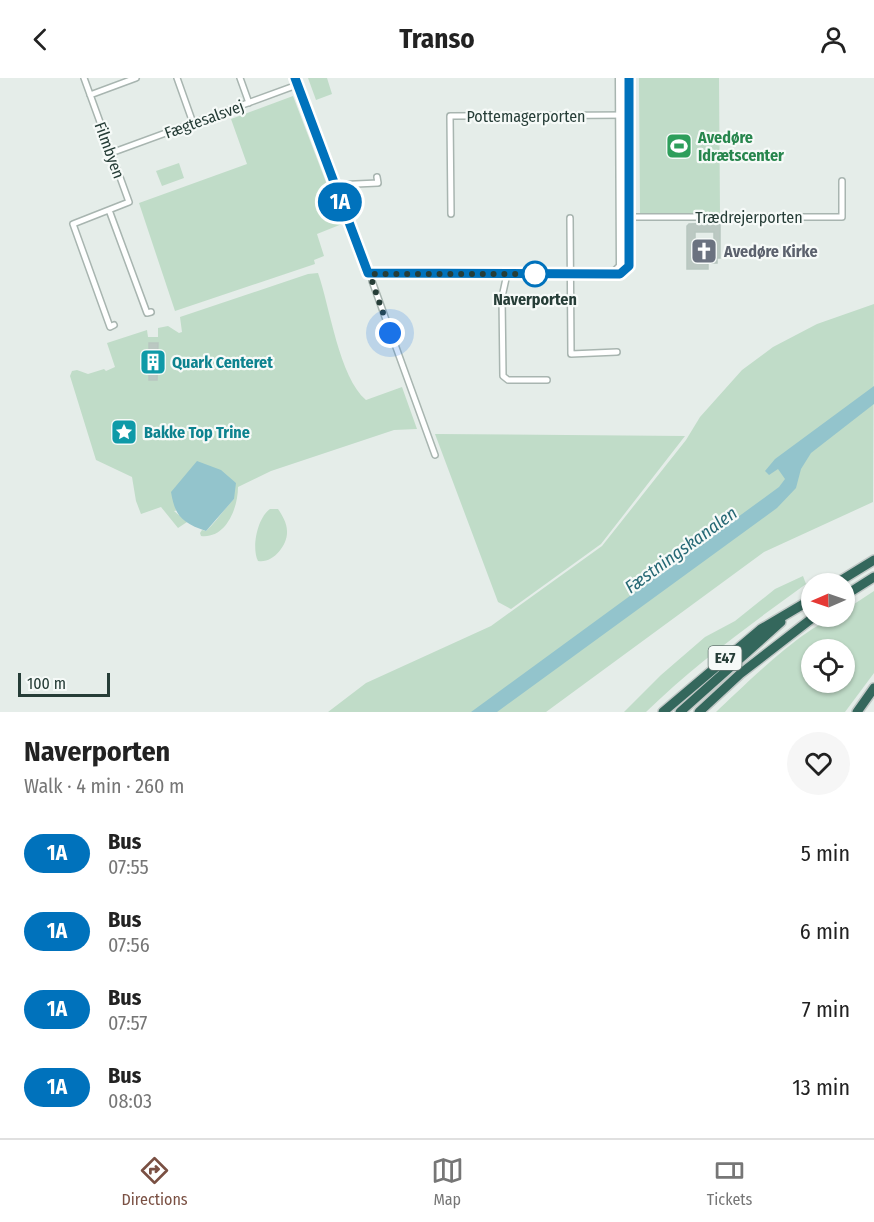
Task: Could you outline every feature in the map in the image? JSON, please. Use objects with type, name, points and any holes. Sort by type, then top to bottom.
[{"type":"highway","points":[[853,573],[874,560]]},
{"type":"highway","points":[[855,589],[874,577]]},
{"type":"highway","points":[[680,712],[801,606]]},
{"type":"highway","name":"E47","points":[[663,712],[747,640],[792,612]]},
{"type":"highway","points":[[699,712],[740,674],[801,627]]},
{"type":"highway","points":[[857,712],[874,688]]},
{"type":"street","name":"Filmbyen","points":[[84,78],[129,202],[73,224],[110,327],[114,325]]},
{"type":"street","points":[[90,95],[136,78]]},
{"type":"street","points":[[177,78],[194,123]]},
{"type":"street","points":[[240,78],[249,103]]},
{"type":"street","points":[[295,78],[368,273],[571,275],[612,274],[624,272],[629,266],[629,78]]},
{"type":"street","points":[[612,274],[620,266],[619,78]]},
{"type":"street","name":"Fægtesalsvej","points":[[111,153],[297,85]]},
{"type":"street","name":"Pottemagerporten","points":[[451,214],[450,116],[629,115]]},
{"type":"street","points":[[334,185],[378,183],[377,177]]},
{"type":"street","name":"Trædrejerporten","points":[[620,218],[842,217],[842,181]]},
{"type":"street","points":[[109,210],[147,314],[151,312]]},
{"type":"street","points":[[570,218],[571,354],[617,352]]},
{"type":"street","points":[[372,274],[372,281],[396,351],[435,455]]},
{"type":"street","points":[[507,274],[502,297],[503,376],[508,380],[547,380]]},
{"type":"green space","points":[[308,78],[327,78],[332,94],[316,100]]},
{"type":"green space","name":"Avedøre Idrætscenter","points":[[639,78],[719,78],[720,214],[640,214]]},
{"type":"green space","points":[[293,96],[342,224],[317,234],[324,256],[314,260],[315,264],[175,311],[139,203],[247,164],[231,119]]},
{"type":"green space","points":[[179,163],[184,178],[162,186],[156,171]]},
{"type":"green space","points":[[318,273],[342,359],[357,389],[366,400],[402,387],[417,429],[394,430],[271,471],[238,487],[236,504],[229,521],[217,533],[210,536],[201,536],[200,533],[210,527],[234,499],[174,511],[187,522],[178,528],[161,507],[141,514],[132,477],[96,460],[70,376],[72,371],[77,370],[88,374],[115,367],[107,343],[147,330],[148,337],[158,337],[158,328],[168,326],[179,333],[182,332],[180,317],[308,274]]},
{"type":"green space","points":[[874,304],[873,502],[764,552],[546,712],[328,712],[366,683],[491,626],[602,546],[686,440],[700,417],[742,370],[773,347],[817,324]]},
{"type":"green space","points":[[435,434],[685,436],[601,544],[511,609],[498,602]]},
{"type":"green space","points":[[270,509],[278,509],[286,525],[287,536],[274,557],[258,561],[255,548],[257,533],[262,519]]},
{"type":"green space","points":[[801,577],[801,588],[704,661],[646,712],[624,712],[661,675],[705,637],[735,621],[775,589]]},
{"type":"green space","points":[[874,591],[874,673],[845,712],[716,712],[778,655],[814,628],[855,627],[855,603]]},
{"type":"water","points":[[874,386],[874,404],[811,453],[801,469],[796,488],[777,508],[497,712],[471,712],[779,487],[785,479],[778,469],[769,475],[765,471],[775,459]]},
{"type":"water","points":[[197,461],[221,470],[236,483],[234,499],[206,531],[181,518],[175,508],[171,492]]},
{"type":"building","name":"Avedøre Kirke","points":[[716,223],[720,225],[720,258],[717,258],[717,263],[708,263],[708,269],[687,269],[687,226]],"holes":[[[695,232],[714,232],[714,244],[695,244]]]},
{"type":"building","name":"Quark Centeret","points":[[149,343],[158,343],[157,380],[149,380]]},
{"type":"bus line","name":"1A","points":[[295,78],[368,273],[571,275],[620,274],[626,271],[630,263],[629,78]]},
{"type":"place","name":"Avedøre Idrætscenter","points":[[679,146]]},
{"type":"place","name":"Avedøre Kirke","points":[[704,251]]},
{"type":"place","name":"Naverporten","points":[[535,274]]},
{"type":"place","name":"Quark Centeret","points":[[153,362]]},
{"type":"place","name":"Bakke Top Trine","points":[[124,432]]},
{"type":"route","points":[[390,333],[372,281],[372,274],[417,275],[543,274],[535,274]]},
{"type":"water label","name":"Fæstningskanalen","points":[[681,550]]}]
